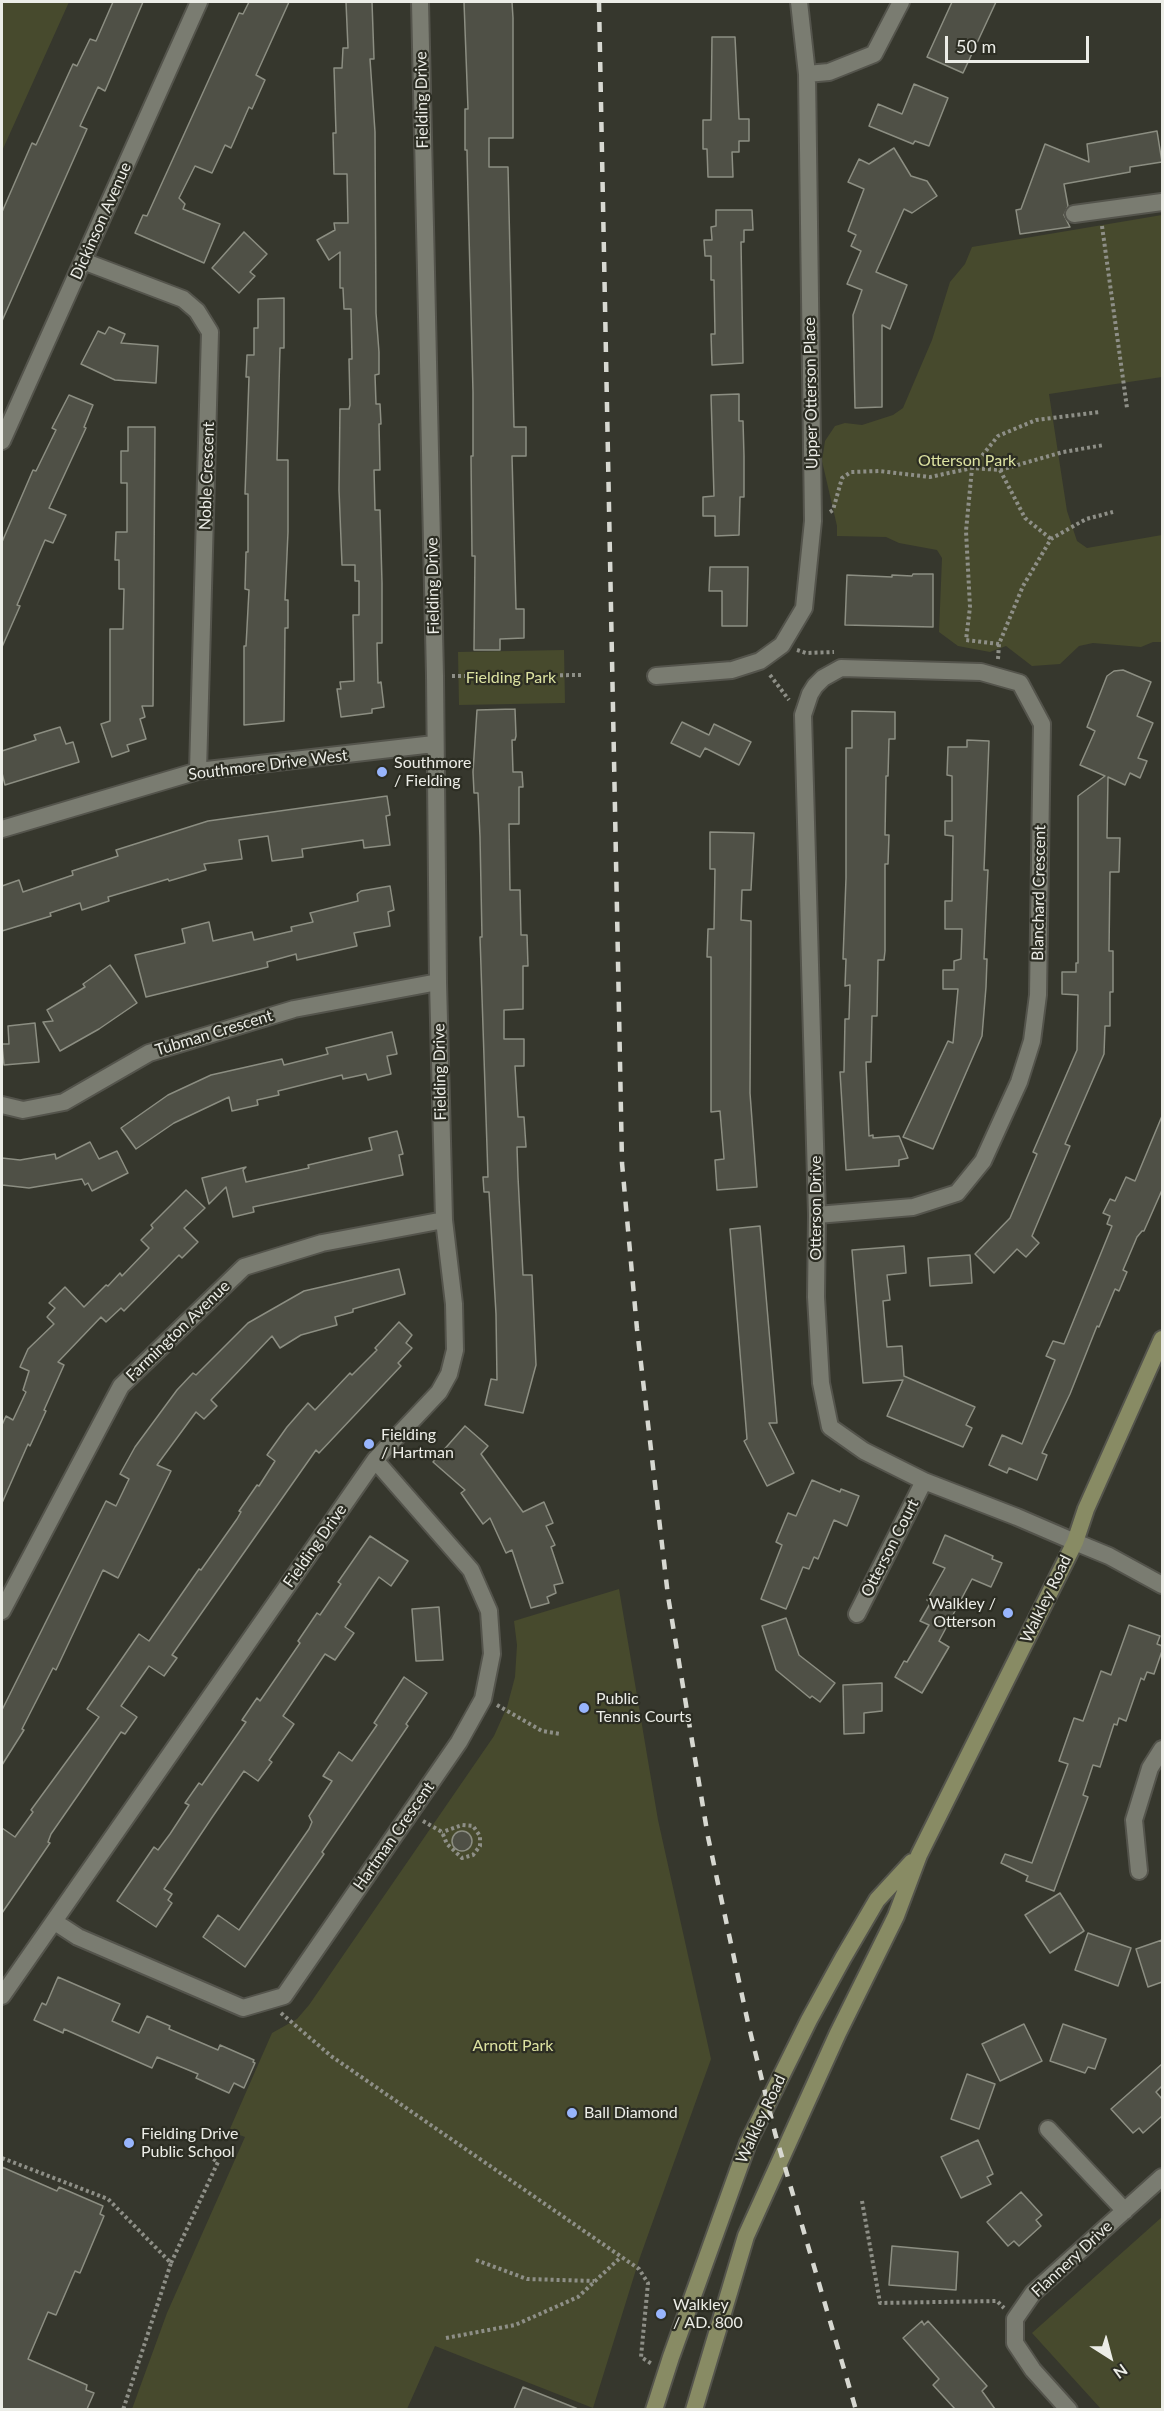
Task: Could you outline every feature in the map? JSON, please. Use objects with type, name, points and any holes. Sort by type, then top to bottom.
[{"type":"main road","name":"Walkley Road","points":[[694,2409],[746,2236],[838,2033],[896,1917],[919,1855],[1075,1542],[1086,1509],[1162,1339]]},
{"type":"main road","name":"Walkley Road","points":[[654,2409],[748,2143],[809,2020],[878,1900],[919,1855]]},
{"type":"street","name":"Dickinson Avenue","points":[[2,441],[199,2]]},
{"type":"street","name":"Fielding Drive","points":[[2,1996],[375,1460],[439,1392],[449,1374],[455,1350],[454,1304],[444,1220],[420,2]]},
{"type":"street","name":"Upper Otterson Place","points":[[656,676],[732,670],[760,661],[782,645],[804,608],[813,521],[807,74],[799,2]]},
{"type":"street","points":[[807,74],[829,72],[874,54],[901,2]]},
{"type":"street","points":[[1074,214],[1162,202]]},
{"type":"street","name":"Noble Crescent","points":[[82,261],[183,299],[197,311],[210,332],[198,771]]},
{"type":"street","name":"Blanchard Crescent","points":[[803,717],[810,694],[823,678],[841,668],[981,672],[1020,683],[1042,724],[1038,995],[1032,1041],[1019,1082],[983,1161],[957,1194],[913,1207],[817,1215]]},
{"type":"street","name":"Otterson Drive","points":[[803,717],[817,1215],[816,1297],[821,1383],[830,1427],[864,1451],[924,1481],[1109,1556],[1162,1585]]},
{"type":"street","name":"Southmore Drive West","points":[[2,829],[198,771],[434,744]]},
{"type":"street","name":"Tubman Crescent","points":[[2,1105],[24,1110],[64,1102],[149,1053],[294,1009],[438,982]]},
{"type":"street","name":"Farmington Avenue","points":[[2,1611],[19,1574],[121,1386],[244,1267],[322,1243],[444,1220]]},
{"type":"street","name":"Hartman Crescent","points":[[55,1922],[78,1937],[243,2008],[284,1996],[459,1742],[483,1699],[492,1654],[489,1611],[471,1570],[375,1460]]},
{"type":"street","name":"Otterson Court","points":[[857,1614],[924,1481]]},
{"type":"street","points":[[1139,1870],[1134,1820],[1150,1768],[1162,1749]]},
{"type":"street","points":[[1048,2129],[1125,2211]]},
{"type":"street","name":"Flannery Drive","points":[[1015,2319],[1033,2293],[1162,2177]]},
{"type":"street","points":[[1015,2319],[1015,2343],[1033,2370],[1069,2409]]},
{"type":"path","points":[[1099,211],[1127,408]]},
{"type":"path","points":[[999,644],[966,640],[970,607],[966,531],[972,468],[998,436],[1043,418],[1100,411]]},
{"type":"path","points":[[813,521],[833,510],[842,478],[851,472],[879,471],[930,477],[972,468],[1000,470],[1063,452],[1104,445]]},
{"type":"path","points":[[1000,470],[1025,518],[1051,539]]},
{"type":"path","points":[[997,676],[999,644],[1023,586],[1051,539],[1086,519],[1113,512]]},
{"type":"path","points":[[782,645],[806,652],[840,652],[862,669]]},
{"type":"path","points":[[760,661],[803,717]]},
{"type":"path","points":[[435,676],[583,675]]},
{"type":"path","points":[[483,1699],[504,1708],[542,1731],[561,1734]]},
{"type":"path","points":[[410,1813],[442,1832],[447,1844],[462,1858],[473,1855],[480,1845],[480,1836],[473,1826],[462,1825],[442,1832]]},
{"type":"path","points":[[267,2001],[331,2056],[639,2269],[648,2283],[641,2357],[648,2363]]},
{"type":"path","points":[[123,2409],[171,2263],[218,2162],[207,2155]]},
{"type":"path","points":[[2,2158],[108,2199],[171,2263]]},
{"type":"path","points":[[862,2201],[880,2303],[997,2301],[1015,2319]]},
{"type":"path","points":[[446,2338],[515,2325],[578,2297],[621,2257]]},
{"type":"path","points":[[476,2260],[527,2279],[595,2282]]},
{"type":"green space","points":[[2,2],[69,2],[2,151]]},
{"type":"green space","name":"Otterson Park","points":[[1162,215],[1162,377],[1049,394],[1067,511],[1077,541],[1087,548],[1162,535],[1162,642],[1153,642],[1141,647],[1093,643],[1079,646],[1060,664],[1032,666],[1006,646],[990,652],[958,646],[939,632],[942,558],[937,550],[899,543],[886,537],[837,536],[837,526],[822,461],[825,441],[835,426],[845,423],[862,425],[893,415],[903,408],[932,340],[950,282],[965,264],[972,247]]},
{"type":"green space","name":"Fielding Park","points":[[564,650],[565,703],[459,705],[458,652]]},
{"type":"green space","name":"Arnott Park","points":[[619,1589],[658,1820],[711,2059],[639,2260],[593,2408],[435,2346],[407,2409],[132,2409],[167,2313],[245,2137],[229,2131],[272,2033],[297,2019],[309,2005],[494,1736],[507,1707],[515,1677],[517,1645],[514,1621]]},
{"type":"green space","points":[[1162,2217],[1162,2409],[1101,2409],[1032,2333]]},
{"type":"building","points":[[113,2],[143,2],[105,91],[98,87],[80,126],[87,129],[2,321],[2,212],[32,143],[36,145],[73,64],[77,66],[90,39],[96,41]]},
{"type":"building","points":[[249,2],[289,2],[256,75],[265,80],[252,109],[249,107],[231,148],[225,145],[212,173],[195,166],[179,198],[185,204],[183,209],[220,224],[204,263],[135,233],[143,215],[147,216],[239,13],[243,14]]},
{"type":"building","points":[[346,2],[372,2],[374,59],[370,59],[375,132],[376,313],[379,352],[379,374],[375,375],[376,404],[380,404],[381,424],[379,424],[380,470],[374,470],[375,510],[380,510],[382,583],[382,643],[377,643],[378,683],[381,682],[384,707],[372,709],[372,713],[341,717],[337,689],[341,689],[340,682],[354,681],[353,615],[359,615],[359,581],[355,581],[355,565],[342,565],[339,490],[340,409],[349,409],[350,405],[351,309],[344,309],[343,288],[340,288],[340,252],[329,260],[317,240],[335,230],[334,223],[348,223],[347,174],[334,174],[333,133],[336,133],[334,68],[342,68],[343,48],[348,48]]},
{"type":"building","points":[[464,2],[512,2],[513,18],[513,138],[489,138],[489,167],[508,167],[514,427],[526,427],[526,456],[512,456],[516,609],[524,609],[524,638],[500,639],[500,650],[474,650],[475,556],[472,556],[471,456],[473,456],[473,392],[467,150],[465,150],[465,109],[468,109]]},
{"type":"building","points":[[952,2],[996,2],[963,73],[927,57]]},
{"type":"building","points":[[712,37],[735,37],[739,119],[749,119],[749,141],[739,141],[739,152],[732,152],[733,177],[708,177],[707,149],[703,149],[703,120],[711,120]]},
{"type":"building","points":[[914,84],[948,98],[929,146],[915,141],[913,144],[869,126],[878,104],[902,114]]},
{"type":"building","points":[[1157,131],[1162,162],[1130,167],[1130,172],[1064,184],[1068,206],[1064,215],[1070,227],[1020,234],[1016,210],[1021,209],[1045,144],[1089,162],[1087,144]]},
{"type":"building","points":[[894,148],[911,176],[927,181],[937,196],[912,213],[904,209],[876,272],[907,285],[890,329],[882,325],[882,407],[855,408],[853,315],[862,290],[847,284],[861,251],[851,246],[856,235],[848,231],[864,189],[848,182],[859,159],[869,164]]},
{"type":"building","points":[[716,210],[752,210],[753,230],[744,230],[744,242],[741,242],[743,363],[712,365],[711,334],[715,334],[714,280],[711,280],[711,256],[705,256],[704,240],[712,240],[711,227],[716,226]]},
{"type":"building","points":[[244,232],[267,254],[250,272],[255,276],[239,293],[212,268]]},
{"type":"building","points":[[284,298],[284,348],[280,348],[277,460],[288,460],[285,600],[288,600],[288,628],[285,628],[284,721],[244,725],[244,646],[246,646],[249,590],[245,589],[246,552],[248,552],[248,494],[245,494],[249,377],[246,377],[247,355],[254,355],[254,328],[258,328],[258,299]]},
{"type":"building","points":[[109,327],[125,334],[121,343],[158,346],[156,383],[115,380],[81,364],[98,331],[105,334]]},
{"type":"building","points":[[739,394],[739,421],[743,421],[744,497],[740,497],[739,535],[715,536],[715,516],[703,516],[703,497],[714,496],[711,395]]},
{"type":"building","points":[[69,395],[93,405],[84,427],[86,428],[49,508],[66,515],[53,543],[45,540],[2,647],[2,542],[33,470],[36,471],[56,430],[52,428]]},
{"type":"building","points":[[128,427],[155,427],[153,706],[142,706],[145,717],[140,719],[146,739],[127,745],[129,751],[112,757],[101,724],[110,721],[110,629],[123,629],[124,589],[119,589],[119,560],[115,560],[116,532],[127,532],[127,483],[121,483],[121,451],[128,451]]},
{"type":"building","points":[[710,567],[748,567],[747,626],[722,626],[722,591],[709,591]]},
{"type":"building","points":[[913,574],[933,574],[933,627],[845,625],[847,575],[892,577],[892,575],[912,576]]},
{"type":"building","points":[[1123,670],[1151,682],[1137,716],[1153,723],[1138,758],[1147,761],[1140,778],[1130,773],[1125,785],[1108,777],[1107,838],[1120,838],[1119,872],[1110,872],[1109,951],[1113,951],[1113,992],[1110,992],[1110,1026],[1105,1026],[1104,1054],[1065,1144],[1070,1146],[1032,1236],[1039,1243],[1026,1257],[1017,1249],[994,1273],[975,1254],[1010,1218],[1037,1154],[1033,1152],[1077,1050],[1078,995],[1062,994],[1062,972],[1076,972],[1076,963],[1078,963],[1078,796],[1105,776],[1080,765],[1095,731],[1087,727],[1107,676],[1114,671]]},
{"type":"building","points":[[515,709],[516,736],[515,740],[512,740],[513,772],[522,772],[523,787],[519,787],[519,824],[509,824],[510,890],[520,890],[521,935],[527,935],[528,966],[523,966],[523,1009],[504,1010],[504,1039],[524,1039],[524,1066],[515,1066],[518,1117],[524,1117],[526,1147],[517,1147],[518,1177],[523,1275],[532,1275],[536,1365],[523,1413],[485,1405],[491,1379],[497,1380],[496,1314],[489,1192],[484,1192],[483,1177],[488,1177],[480,937],[482,937],[480,837],[478,793],[474,793],[473,772],[477,710]]},
{"type":"building","points":[[852,711],[895,712],[895,739],[889,739],[888,776],[886,776],[885,835],[889,835],[888,864],[885,864],[885,951],[884,960],[878,960],[877,1016],[872,1016],[871,1062],[866,1062],[869,1136],[873,1135],[873,1138],[899,1136],[908,1158],[899,1160],[899,1166],[846,1170],[840,1072],[844,1072],[845,1019],[849,1019],[850,985],[845,986],[846,959],[843,959],[846,878],[846,748],[852,748]]},
{"type":"building","points":[[682,722],[709,735],[714,724],[751,742],[739,765],[705,748],[700,757],[671,743]]},
{"type":"building","points":[[60,727],[66,744],[73,742],[79,762],[5,785],[2,773],[2,751],[36,740],[34,735]]},
{"type":"building","points":[[967,740],[989,741],[984,870],[988,870],[984,959],[987,959],[982,1036],[933,1149],[903,1137],[948,1041],[953,1043],[958,989],[943,989],[943,970],[954,970],[954,961],[961,959],[962,929],[945,929],[945,901],[952,901],[953,836],[945,835],[945,821],[952,821],[952,776],[947,775],[948,747],[967,747]]},
{"type":"building","points":[[387,796],[390,815],[386,816],[390,845],[364,848],[363,840],[302,849],[303,857],[272,861],[268,836],[239,840],[242,859],[204,864],[206,870],[108,897],[109,901],[82,910],[80,903],[50,913],[51,916],[2,931],[2,886],[19,880],[23,892],[73,875],[72,871],[118,856],[116,850],[208,821]]},
{"type":"building","points":[[710,832],[754,833],[751,890],[742,890],[741,920],[751,921],[750,1093],[757,1187],[717,1190],[715,1160],[724,1159],[720,1111],[711,1112],[711,957],[707,957],[708,929],[714,929],[715,869],[710,869]]},
{"type":"building","points":[[390,886],[394,910],[388,912],[390,926],[354,933],[357,946],[297,960],[296,954],[267,962],[268,967],[146,997],[135,955],[185,943],[182,929],[209,922],[213,941],[252,932],[254,940],[292,931],[291,927],[313,922],[310,913],[358,901],[357,894],[361,891]]},
{"type":"building","points":[[110,965],[137,1003],[99,1029],[60,1051],[43,1022],[53,1021],[47,1010],[85,987],[83,984]]},
{"type":"building","points":[[35,1023],[39,1062],[4,1065],[2,1044],[9,1044],[8,1026]]},
{"type":"building","points":[[392,1032],[397,1054],[387,1056],[391,1074],[368,1080],[366,1074],[343,1079],[342,1075],[278,1091],[279,1095],[257,1100],[258,1105],[232,1111],[229,1097],[174,1123],[136,1149],[121,1128],[168,1095],[211,1075],[282,1059],[284,1065],[328,1054],[326,1048]]},
{"type":"building","points":[[1162,1116],[1162,1190],[1144,1231],[1137,1237],[1123,1270],[1127,1272],[1119,1291],[1115,1289],[1099,1327],[1097,1326],[1070,1394],[1042,1453],[1047,1455],[1037,1480],[1009,1468],[1007,1473],[989,1465],[1002,1435],[1022,1444],[1055,1360],[1046,1356],[1053,1341],[1064,1344],[1112,1226],[1107,1224],[1110,1216],[1103,1213],[1110,1199],[1115,1201],[1126,1177],[1135,1181]]},
{"type":"building","points":[[397,1131],[403,1154],[399,1155],[403,1175],[253,1207],[254,1212],[233,1217],[226,1187],[209,1204],[202,1178],[246,1167],[243,1170],[246,1182],[309,1168],[308,1165],[372,1150],[369,1138]]},
{"type":"building","points":[[90,1142],[99,1159],[117,1151],[128,1173],[92,1191],[88,1183],[85,1185],[82,1179],[29,1188],[2,1185],[2,1158],[20,1160],[55,1154],[56,1159]]},
{"type":"building","points":[[186,1190],[205,1208],[184,1228],[198,1242],[182,1258],[179,1255],[124,1311],[121,1308],[106,1322],[101,1317],[58,1362],[64,1365],[44,1410],[46,1411],[30,1446],[28,1444],[2,1503],[2,1425],[6,1416],[13,1420],[26,1392],[23,1390],[29,1371],[20,1367],[28,1349],[54,1324],[47,1317],[55,1308],[49,1303],[65,1287],[84,1307],[120,1273],[122,1276],[149,1248],[141,1240],[153,1228],[151,1225]]},
{"type":"building","points":[[760,1226],[777,1423],[769,1423],[794,1473],[767,1486],[744,1441],[747,1439],[730,1229]]},
{"type":"building","points":[[904,1246],[906,1273],[887,1275],[890,1300],[883,1301],[887,1347],[902,1346],[904,1376],[975,1407],[966,1425],[972,1428],[963,1447],[887,1416],[903,1380],[863,1383],[852,1250]]},
{"type":"building","points":[[970,1255],[972,1283],[930,1286],[928,1258]]},
{"type":"building","points":[[399,1269],[405,1294],[353,1309],[353,1312],[335,1317],[337,1325],[301,1335],[280,1348],[272,1336],[211,1400],[217,1406],[204,1419],[196,1412],[157,1465],[171,1471],[118,1578],[103,1570],[56,1670],[53,1668],[22,1729],[24,1730],[2,1765],[2,1710],[106,1501],[116,1506],[129,1479],[120,1474],[135,1447],[177,1390],[193,1373],[196,1375],[248,1323],[304,1291]]},
{"type":"building","points":[[399,1322],[412,1335],[406,1343],[412,1348],[398,1363],[401,1366],[319,1453],[316,1450],[172,1655],[177,1658],[164,1676],[149,1666],[121,1706],[137,1717],[125,1734],[121,1732],[51,1834],[48,1842],[50,1843],[2,1913],[2,1828],[15,1837],[33,1812],[31,1810],[99,1717],[87,1709],[139,1634],[149,1641],[199,1569],[201,1570],[275,1461],[267,1455],[287,1427],[308,1403],[315,1410],[350,1373],[352,1375],[377,1350],[375,1348]]},
{"type":"building","points":[[465,1426],[488,1446],[481,1454],[523,1512],[544,1502],[553,1523],[546,1526],[555,1545],[551,1547],[563,1583],[554,1585],[556,1593],[547,1597],[549,1603],[531,1608],[512,1550],[506,1553],[490,1518],[483,1524],[461,1493],[465,1490],[433,1462]]},
{"type":"building","points":[[812,1480],[840,1492],[841,1489],[859,1496],[847,1526],[834,1520],[818,1559],[814,1557],[809,1569],[803,1567],[786,1609],[761,1599],[782,1545],[776,1542],[788,1513],[796,1516]]},
{"type":"building","points":[[945,1535],[993,1556],[992,1559],[1002,1563],[991,1587],[972,1579],[939,1641],[949,1647],[922,1693],[895,1677],[904,1661],[907,1662],[929,1625],[920,1621],[931,1602],[927,1600],[945,1568],[933,1563]]},
{"type":"building","points":[[370,1536],[408,1561],[391,1586],[379,1577],[345,1627],[354,1633],[335,1660],[325,1654],[283,1716],[294,1724],[269,1760],[272,1762],[258,1781],[244,1771],[213,1816],[164,1889],[172,1894],[168,1900],[172,1903],[156,1927],[117,1901],[154,1847],[158,1850],[170,1834],[189,1805],[185,1803],[199,1783],[202,1785],[246,1722],[242,1720],[257,1698],[260,1701],[300,1643],[298,1641],[317,1613],[320,1615],[341,1584],[338,1582]]},
{"type":"building","points":[[439,1607],[443,1660],[416,1661],[412,1609]]},
{"type":"building","points":[[786,1618],[799,1655],[835,1683],[820,1702],[812,1696],[810,1698],[776,1670],[762,1626]]},
{"type":"building","points":[[1129,1625],[1160,1636],[1157,1644],[1162,1646],[1162,1651],[1154,1674],[1147,1672],[1144,1680],[1141,1678],[1126,1721],[1119,1718],[1117,1725],[1114,1724],[1100,1767],[1093,1765],[1083,1795],[1088,1797],[1054,1891],[1026,1881],[1028,1876],[1001,1863],[1005,1854],[1032,1863],[1068,1764],[1059,1761],[1074,1718],[1083,1721],[1101,1671],[1111,1675]]},
{"type":"building","points":[[404,1677],[427,1693],[406,1724],[408,1726],[322,1852],[324,1854],[245,1967],[203,1937],[218,1915],[239,1930],[309,1829],[312,1822],[309,1816],[332,1781],[323,1776],[339,1752],[352,1761],[377,1725],[374,1723]]},
{"type":"building","points":[[882,1683],[882,1711],[864,1713],[864,1733],[844,1734],[843,1685]]},
{"type":"building","points":[[458,1831],[466,1831],[472,1837],[472,1845],[466,1851],[458,1851],[452,1845],[452,1837]]},
{"type":"building","points":[[1060,1893],[1084,1931],[1050,1953],[1025,1915]]},
{"type":"building","points":[[1088,1933],[1131,1948],[1118,1986],[1075,1970]]},
{"type":"building","points":[[1162,1940],[1162,1982],[1148,1987],[1136,1949]]},
{"type":"building","points":[[58,1977],[120,2004],[112,2021],[139,2033],[147,2016],[170,2026],[169,2029],[218,2050],[220,2045],[254,2060],[255,2063],[244,2088],[234,2083],[229,2093],[196,2078],[198,2074],[157,2057],[152,2068],[64,2029],[63,2033],[34,2020],[42,2003],[46,2005]]},
{"type":"building","points":[[1024,2024],[1042,2061],[1000,2081],[982,2044]]},
{"type":"building","points":[[1063,2024],[1106,2039],[1095,2069],[1088,2067],[1085,2073],[1050,2061]]},
{"type":"building","points":[[1162,2064],[1162,2086],[1156,2092],[1162,2099],[1162,2116],[1143,2133],[1139,2128],[1133,2133],[1111,2109]]},
{"type":"building","points":[[967,2074],[995,2084],[979,2129],[951,2119]]},
{"type":"building","points":[[978,2140],[993,2174],[987,2177],[991,2184],[961,2198],[941,2157]]},
{"type":"building","points":[[2,2167],[57,2191],[59,2187],[103,2206],[100,2214],[104,2216],[80,2273],[75,2271],[56,2315],[48,2312],[28,2359],[87,2385],[86,2390],[94,2393],[87,2409],[2,2409]]},
{"type":"building","points":[[1021,2192],[1042,2215],[1036,2220],[1041,2226],[1019,2246],[1014,2241],[1008,2246],[987,2222]]},
{"type":"building","points":[[892,2246],[958,2252],[956,2290],[889,2285]]},
{"type":"building","points":[[922,2321],[924,2325],[928,2321],[987,2386],[982,2391],[995,2409],[955,2409],[933,2385],[939,2379],[903,2338]]},
{"type":"building","points":[[523,2387],[578,2409],[514,2409]]},
{"type":"railway","points":[[599,2],[622,1163],[637,1329],[668,1596],[708,1837],[748,2023],[775,2133],[856,2410]]},
{"type":"place","name":"Southmore / Fielding","points":[[382,772]]},
{"type":"place","name":"Fielding / Hartman","points":[[369,1444]]},
{"type":"place","name":"Walkley / Otterson","points":[[1008,1613]]},
{"type":"place","name":"Public Tennis Courts","points":[[584,1708]]},
{"type":"place","name":"Ball Diamond","points":[[572,2113]]},
{"type":"place","name":"Fielding Drive Public School","points":[[129,2143]]},
{"type":"place","name":"Walkley / AD. 800","points":[[661,2314]]}]
